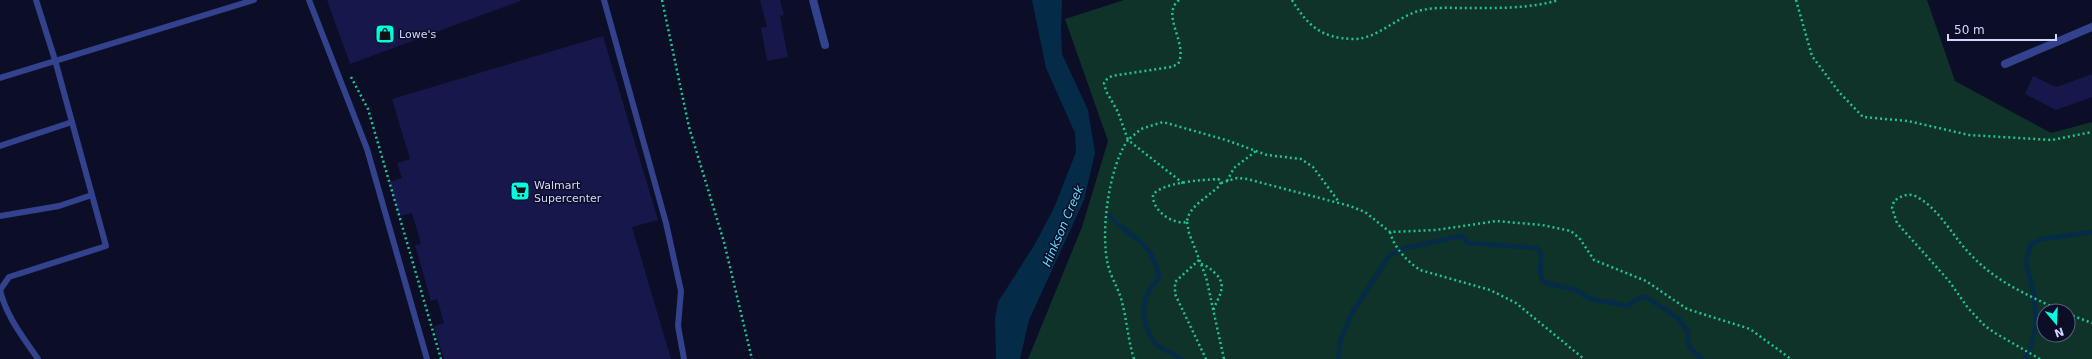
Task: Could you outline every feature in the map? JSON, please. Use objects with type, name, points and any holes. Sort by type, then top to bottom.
[{"type":"street","points":[[813,0],[825,45]]},
{"type":"street","points":[[2005,64],[2092,27]]},
{"type":"lane","points":[[36,0],[55,60],[106,246],[9,277],[0,290],[3,304],[10,318],[38,359]]},
{"type":"lane","points":[[0,78],[254,0]]},
{"type":"lane","points":[[309,0],[367,149],[427,359]]},
{"type":"lane","points":[[604,0],[668,230],[681,291],[678,326],[684,359]]},
{"type":"lane","points":[[0,146],[72,122]]},
{"type":"lane","points":[[0,216],[59,206],[92,195]]},
{"type":"path","points":[[662,0],[689,127],[724,242],[752,359]]},
{"type":"path","points":[[1179,0],[1174,4],[1172,11],[1181,52],[1178,64],[1171,67],[1112,76],[1106,79],[1104,83],[1106,90],[1118,112],[1128,140],[1184,184]]},
{"type":"path","points":[[1292,0],[1312,27],[1322,33],[1352,39],[1368,36],[1406,16],[1422,10],[1438,8],[1526,7],[1559,0]]},
{"type":"path","points":[[1796,0],[1812,56],[1840,92],[1864,117],[1908,121],[1969,135],[2052,140],[2092,132]]},
{"type":"path","points":[[1134,359],[1129,344],[1121,300],[1108,264],[1104,225],[1108,198],[1121,150],[1128,140],[1141,129],[1163,122],[1200,132],[1272,156],[1301,159],[1308,163],[1339,202]]},
{"type":"path","points":[[1227,180],[1234,168],[1256,151]]},
{"type":"path","points":[[1187,222],[1177,222],[1162,213],[1157,209],[1153,195],[1159,189],[1184,184],[1218,179],[1221,183]]},
{"type":"path","points":[[1224,359],[1212,311],[1206,278],[1189,233],[1187,222],[1190,213],[1221,183],[1227,180],[1247,179],[1339,202],[1365,212],[1390,232],[1392,241],[1404,257],[1420,270],[1490,290],[1516,302],[1584,359]]},
{"type":"path","points":[[2040,359],[1985,326],[1968,308],[1949,281],[1898,224],[1892,208],[1894,201],[1906,195],[1915,196],[1926,203],[1982,267],[1990,274],[2025,294],[2045,303]]},
{"type":"path","points":[[1390,232],[1436,230],[1490,222],[1542,225],[1571,231],[1580,239],[1594,260],[1646,281],[1687,309],[1750,329],[1791,359]]},
{"type":"path","points":[[1199,260],[1175,282],[1174,294],[1206,359]]},
{"type":"path","points":[[1201,264],[1207,266],[1220,278],[1223,287],[1212,311]]},
{"type":"path","points":[[2076,317],[2092,323]]},
{"type":"green space","points":[[1124,0],[1927,0],[1955,81],[2051,133],[2092,122],[2092,359],[1028,359],[1082,227],[1108,141],[1065,19]]},
{"type":"water","name":"Hinkson Creek","points":[[1032,0],[1062,0],[1062,54],[1088,110],[1095,153],[1084,200],[1029,320],[1020,359],[996,359],[995,319],[998,302],[1035,244],[1054,208],[1076,152],[1075,133],[1046,68]]},
{"type":"building","name":"Lowe's","points":[[327,0],[520,0],[520,1],[350,64]]},
{"type":"building","points":[[760,0],[780,0],[784,15],[780,16],[788,57],[767,61],[761,28],[767,27]]},
{"type":"building","name":"Walmart Supercenter","points":[[603,36],[658,220],[632,227],[671,359],[444,359],[434,326],[444,323],[437,299],[431,301],[415,245],[421,244],[412,213],[399,216],[389,182],[402,178],[397,163],[410,159],[392,99]]},
{"type":"building","points":[[2092,74],[2092,97],[2056,110],[2025,94],[2033,76],[2056,87]]},
{"type":"waterway","points":[[1110,216],[1140,241],[1151,255],[1156,265],[1159,277],[1148,293],[1145,301],[1145,322],[1153,341],[1163,349],[1181,359]]},
{"type":"waterway","points":[[2025,359],[2031,346],[2036,325],[2034,294],[2026,263],[2030,245],[2042,239],[2092,232]]},
{"type":"waterway","points":[[1338,359],[1340,342],[1352,313],[1389,256],[1405,248],[1461,236],[1465,238],[1467,243],[1537,248],[1541,255],[1540,271],[1543,282],[1576,290],[1590,299],[1628,306],[1641,297],[1646,297],[1679,319],[1688,332],[1690,348],[1702,359]]},
{"type":"place","name":"Lowe's","points":[[385,34]]},
{"type":"place","name":"Walmart Supercenter","points":[[520,191]]}]
